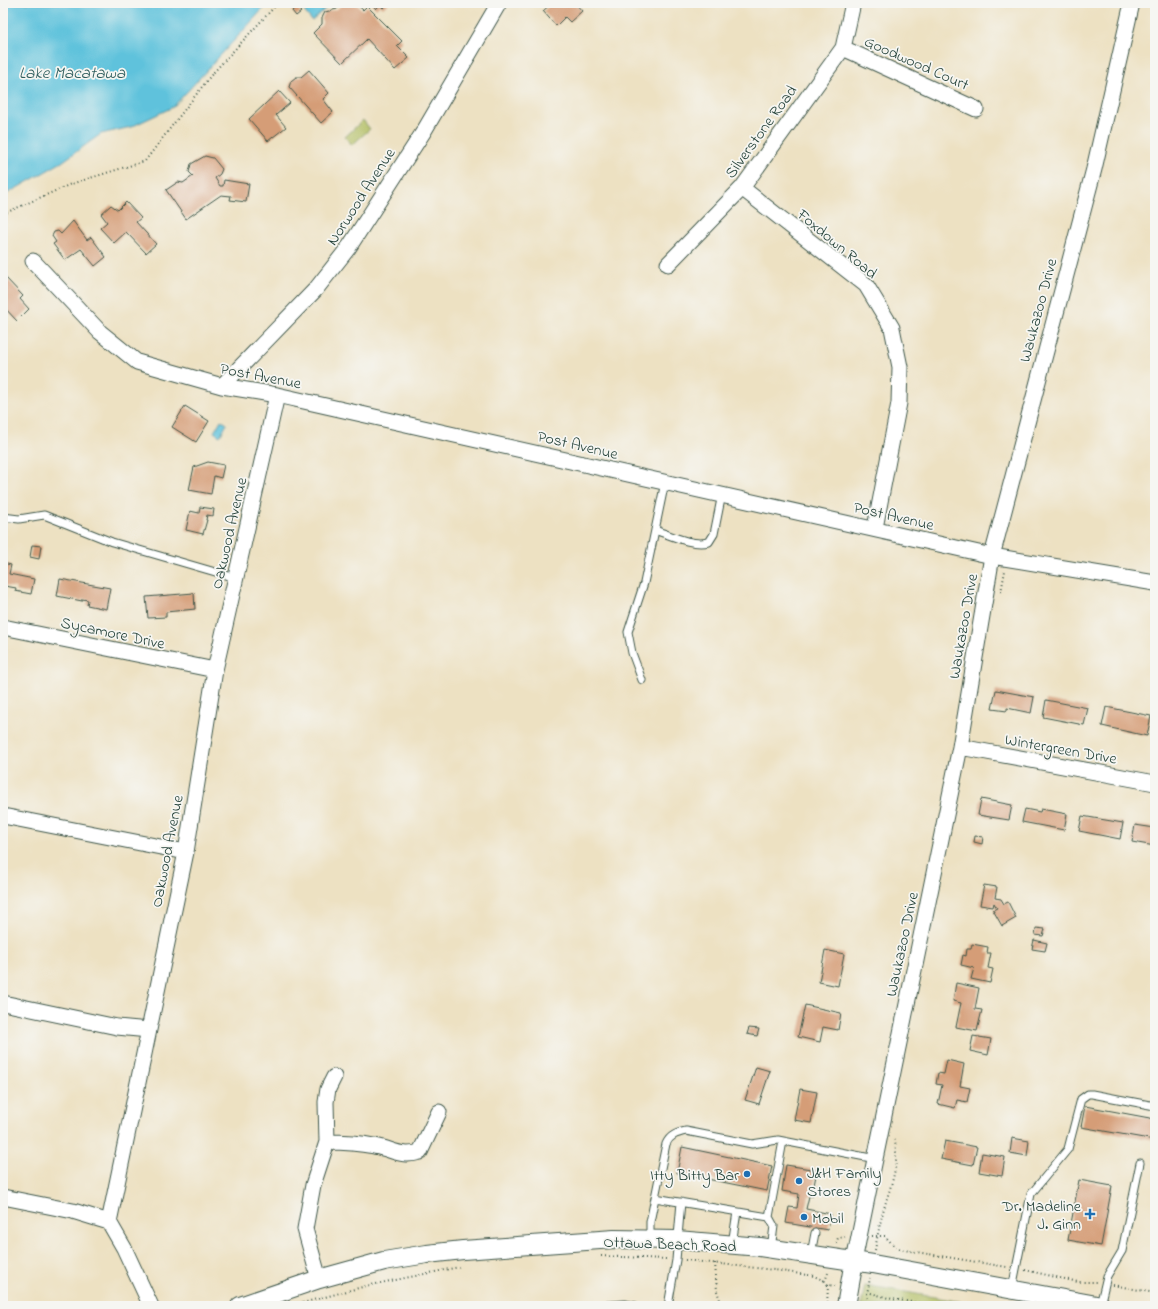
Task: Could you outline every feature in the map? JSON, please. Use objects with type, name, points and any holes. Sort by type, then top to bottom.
[{"type":"street","name":"Norwood Avenue","points":[[222,386],[316,289],[349,247],[424,131],[499,3]]},
{"type":"street","name":"Silverstone Road","points":[[668,264],[742,188],[843,48],[853,3]]},
{"type":"street","name":"Waukazoo Drive","points":[[854,1261],[960,747],[992,556],[1094,169],[1132,3]]},
{"type":"street","name":"Goodwood Court","points":[[843,48],[976,108]]},
{"type":"street","name":"Foxdown Road","points":[[742,188],[866,286],[892,328],[900,367],[899,403],[875,528]]},
{"type":"street","name":"Post Avenue","points":[[33,261],[100,332],[137,362],[222,386],[277,395],[875,528],[992,556],[1155,583]]},
{"type":"street","name":"Oakwood Avenue","points":[[109,1222],[186,852],[215,670],[277,395]]},
{"type":"street","name":"Sycamore Drive","points":[[3,627],[215,670]]},
{"type":"street","name":"Wintergreen Drive","points":[[960,747],[1155,783]]},
{"type":"street","points":[[3,816],[186,852]]},
{"type":"street","points":[[3,1003],[117,1027],[149,1030]]},
{"type":"street","points":[[319,1279],[304,1229],[313,1184],[327,1142],[326,1102],[328,1089],[334,1077]]},
{"type":"street","points":[[327,1142],[348,1142],[376,1146],[408,1155],[420,1152],[439,1112]]},
{"type":"street","points":[[3,1197],[73,1211],[109,1222],[124,1248],[151,1306]]},
{"type":"street","name":"Ottawa Beach Road","points":[[240,1306],[319,1279],[384,1261],[427,1254],[556,1242],[650,1239],[732,1244],[854,1261],[1101,1306]]},
{"type":"street","points":[[846,1306],[854,1261]]},
{"type":"lane","points":[[642,680],[632,653],[628,632],[644,583],[665,482]]},
{"type":"lane","points":[[656,530],[702,544],[709,542],[714,534],[722,494]]},
{"type":"lane","points":[[3,517],[19,519],[44,515],[112,542],[236,578]]},
{"type":"lane","points":[[1012,1290],[1031,1194],[1068,1149],[1081,1099],[1088,1094],[1092,1094],[1155,1106]]},
{"type":"lane","points":[[650,1239],[650,1222],[654,1198],[666,1144],[668,1139],[679,1132],[686,1131],[752,1144],[771,1140],[876,1159]]},
{"type":"lane","points":[[770,1249],[774,1226],[769,1217],[783,1142]]},
{"type":"lane","points":[[1101,1306],[1107,1276],[1122,1252],[1140,1163]]},
{"type":"lane","points":[[654,1198],[769,1217]]},
{"type":"lane","points":[[668,1306],[682,1202]]},
{"type":"lane","points":[[732,1244],[737,1212]]},
{"type":"lane","points":[[811,1255],[815,1233]]},
{"type":"lane","points":[[596,1306],[636,1306]]},
{"type":"path","points":[[3,214],[71,184],[145,161],[212,74],[278,3]]},
{"type":"path","points":[[893,1178],[877,1237],[885,1236],[892,1245],[899,1249],[1011,1268]]},
{"type":"path","points":[[596,1256],[666,1259]]},
{"type":"path","points":[[686,1260],[814,1276],[826,1280],[828,1285],[827,1306]]},
{"type":"path","points":[[715,1263],[717,1291],[722,1306]]},
{"type":"path","points":[[291,1306],[366,1286],[464,1266]]},
{"type":"path","points":[[1041,1274],[1078,1282],[1099,1282]]},
{"type":"path","points":[[1111,1284],[1155,1293]]},
{"type":"path","points":[[869,1285],[869,1306]]},
{"type":"path","points":[[864,1291],[892,1299],[938,1306]]},
{"type":"green space","points":[[363,120],[370,129],[352,145],[345,137]]},
{"type":"green space","points":[[865,1285],[986,1306],[861,1306]]},
{"type":"water","name":"Lake Macatawa","points":[[3,3],[266,3],[264,8],[173,107],[131,127],[101,134],[62,162],[3,196]]},
{"type":"water","points":[[313,3],[332,3],[312,21],[304,11]]},
{"type":"water","points":[[221,420],[227,424],[220,436],[214,432]]},
{"type":"building","points":[[343,3],[355,3],[363,10],[367,6],[402,41],[397,46],[409,58],[395,70],[367,39],[342,63],[313,33],[322,24],[322,18],[325,12],[337,9]]},
{"type":"building","points":[[371,3],[389,3],[383,8],[380,5],[376,9]]},
{"type":"building","points":[[552,3],[575,3],[582,11],[570,22],[565,17],[556,26],[543,11]]},
{"type":"building","points":[[296,7],[301,12],[296,16],[292,11]]},
{"type":"building","points":[[309,70],[329,93],[323,99],[333,112],[321,123],[289,87],[291,81],[296,77],[301,77]]},
{"type":"building","points":[[279,91],[290,103],[276,115],[286,127],[268,141],[249,119]]},
{"type":"building","points":[[205,156],[213,158],[222,169],[220,174],[215,178],[220,186],[223,186],[224,180],[249,184],[246,202],[230,200],[231,196],[221,195],[186,219],[166,190],[178,182],[183,183],[193,176],[189,172],[191,164]]},
{"type":"building","points":[[126,202],[141,218],[136,222],[156,244],[146,253],[126,232],[114,243],[100,228],[107,222],[101,214],[111,205],[118,210]]},
{"type":"building","points":[[73,221],[87,240],[91,237],[106,257],[95,266],[81,249],[65,260],[53,244],[56,242],[52,236],[54,232],[58,231],[61,234]]},
{"type":"building","points":[[5,277],[23,296],[20,299],[29,309],[17,321],[3,306],[3,279]]},
{"type":"building","points":[[185,406],[209,421],[196,442],[172,427]]},
{"type":"building","points":[[208,462],[224,465],[221,478],[214,476],[211,494],[189,490],[194,467]]},
{"type":"building","points":[[200,507],[214,509],[213,516],[207,515],[203,534],[186,530],[190,511],[199,513]]},
{"type":"building","points":[[32,545],[41,546],[39,559],[30,557]]},
{"type":"building","points":[[3,563],[11,565],[9,574],[34,579],[31,594],[15,591],[16,588],[5,586],[5,589],[3,588]]},
{"type":"building","points":[[60,579],[110,588],[106,609],[87,605],[88,600],[82,599],[82,601],[57,596]]},
{"type":"building","points":[[194,593],[195,609],[166,612],[166,617],[148,618],[146,597]]},
{"type":"building","points":[[996,690],[1034,697],[1031,713],[1007,708],[1007,711],[992,709]]},
{"type":"building","points":[[1046,700],[1088,708],[1084,725],[1043,717]]},
{"type":"building","points":[[1106,707],[1151,716],[1147,736],[1102,726]]},
{"type":"building","points":[[981,799],[1012,805],[1009,820],[978,815]]},
{"type":"building","points":[[1025,809],[1040,812],[1041,809],[1067,814],[1064,830],[1022,822]]},
{"type":"building","points":[[1082,816],[1123,823],[1120,839],[1079,831]]},
{"type":"building","points":[[1135,825],[1155,828],[1155,846],[1132,842]]},
{"type":"building","points":[[975,836],[983,837],[982,844],[974,842]]},
{"type":"building","points":[[984,885],[997,887],[995,898],[1001,899],[1004,904],[1008,902],[1016,918],[1002,926],[993,910],[997,908],[994,903],[993,907],[980,905]]},
{"type":"building","points":[[1036,928],[1045,929],[1043,936],[1035,935]]},
{"type":"building","points":[[1034,940],[1047,943],[1045,951],[1032,949]]},
{"type":"building","points":[[972,944],[988,947],[987,953],[991,953],[988,968],[993,969],[990,983],[971,979],[974,968],[961,965],[963,955],[966,956],[967,949],[971,949]]},
{"type":"building","points":[[825,950],[844,954],[838,986],[819,982]]},
{"type":"building","points":[[956,983],[979,988],[975,1009],[982,1010],[977,1031],[956,1027],[961,1003],[953,1001]]},
{"type":"building","points":[[805,1005],[841,1013],[838,1030],[823,1027],[820,1042],[798,1037]]},
{"type":"building","points":[[749,1028],[759,1029],[757,1036],[747,1034]]},
{"type":"building","points":[[973,1036],[991,1039],[988,1055],[970,1051]]},
{"type":"building","points":[[947,1060],[964,1064],[960,1086],[970,1088],[967,1102],[957,1100],[955,1108],[938,1104],[942,1085],[936,1084],[938,1073],[944,1074]]},
{"type":"building","points":[[756,1067],[770,1071],[759,1104],[745,1100]]},
{"type":"building","points":[[800,1089],[817,1092],[811,1123],[794,1120]]},
{"type":"building","points":[[1085,1106],[1155,1119],[1155,1140],[1081,1127]]},
{"type":"building","points":[[1012,1138],[1029,1141],[1027,1156],[1010,1153]]},
{"type":"building","points":[[945,1141],[977,1147],[973,1165],[941,1159]]},
{"type":"building","points":[[682,1147],[772,1166],[767,1191],[677,1173]]},
{"type":"building","points":[[982,1153],[1005,1157],[1002,1176],[979,1172]]},
{"type":"building","points":[[786,1165],[817,1170],[812,1196],[809,1196],[806,1209],[831,1214],[828,1230],[786,1223],[789,1207],[797,1208],[799,1194],[782,1191]]},
{"type":"building","points":[[1079,1180],[1112,1186],[1101,1246],[1068,1240]]},
{"type":"place","name":"Itty Bitty Bar","points":[[747,1174]]},
{"type":"place","name":"J&H Family Stores","points":[[799,1181]]},
{"type":"place","name":"Dr. Madeline J. Ginn","points":[[1090,1214]]},
{"type":"place","name":"Mobil","points":[[804,1217]]}]
